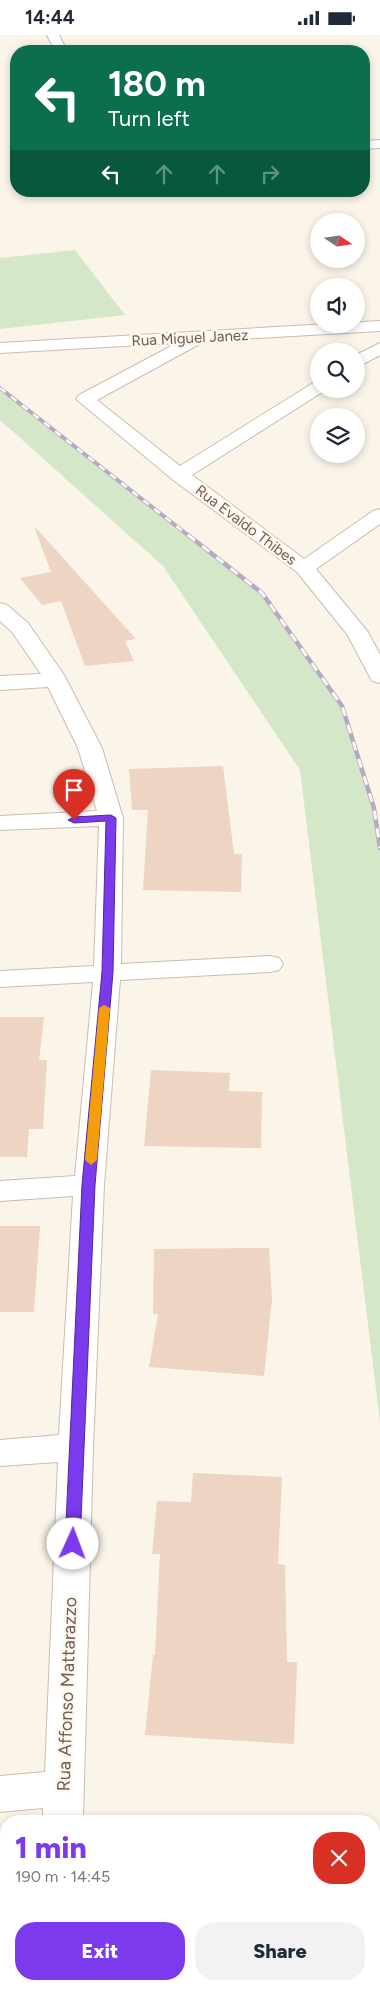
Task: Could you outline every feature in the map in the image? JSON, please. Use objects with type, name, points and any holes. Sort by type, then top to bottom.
[{"type":"street","name":"Rua Miguel Janez","points":[[0,348],[380,326]]},
{"type":"street","name":"Rua Evaldo Thibes","points":[[200,337],[86,399],[179,475],[304,568],[357,631],[380,676]]},
{"type":"street","points":[[365,358],[380,349]]},
{"type":"street","points":[[179,475],[310,393]]},
{"type":"street","points":[[304,568],[380,515]]},
{"type":"street","name":"Rua Affonso Mattarazzo","points":[[0,609],[20,628],[56,680],[90,748],[111,818],[107,972],[89,1185],[76,1447],[63,1805]]},
{"type":"street","points":[[0,683],[56,680]]},
{"type":"street","points":[[0,823],[111,818]]},
{"type":"street","points":[[0,979],[270,964]]},
{"type":"street","points":[[0,1191],[89,1185]]},
{"type":"street","points":[[0,1453],[76,1447]]},
{"type":"street","points":[[0,1794],[63,1805]]},
{"type":"green space","points":[[75,250],[125,315],[0,329],[0,258]]},
{"type":"green space","points":[[0,388],[262,593],[342,706],[374,808],[380,848],[380,1422],[300,770],[163,566],[0,420]]},
{"type":"building","points":[[36,528],[136,639],[125,641],[134,661],[85,666],[61,601],[42,605],[20,578],[51,572]]},
{"type":"building","points":[[223,766],[234,854],[242,854],[241,892],[143,890],[148,810],[132,810],[129,769]]},
{"type":"building","points":[[0,1017],[44,1017],[39,1060],[47,1060],[43,1129],[29,1129],[27,1157],[0,1157]]},
{"type":"building","points":[[151,1070],[230,1073],[229,1091],[262,1092],[261,1148],[144,1146]]},
{"type":"building","points":[[0,1226],[40,1226],[34,1312],[0,1312]]},
{"type":"building","points":[[269,1248],[272,1300],[264,1376],[149,1367],[158,1314],[153,1314],[154,1249]]},
{"type":"building","points":[[193,1473],[282,1477],[278,1564],[285,1565],[287,1662],[297,1662],[294,1744],[145,1735],[153,1655],[155,1655],[160,1554],[152,1554],[157,1501],[191,1502]]},
{"type":"railway","points":[[0,388],[189,536]]},
{"type":"railway","points":[[188,535],[262,593],[342,706],[374,808],[380,848]]},
{"type":"slow traffic","points":[[91,1160],[104,1008]]},
{"type":"route","points":[[73,1544],[89,1185],[107,972],[111,818],[74,820]]}]
